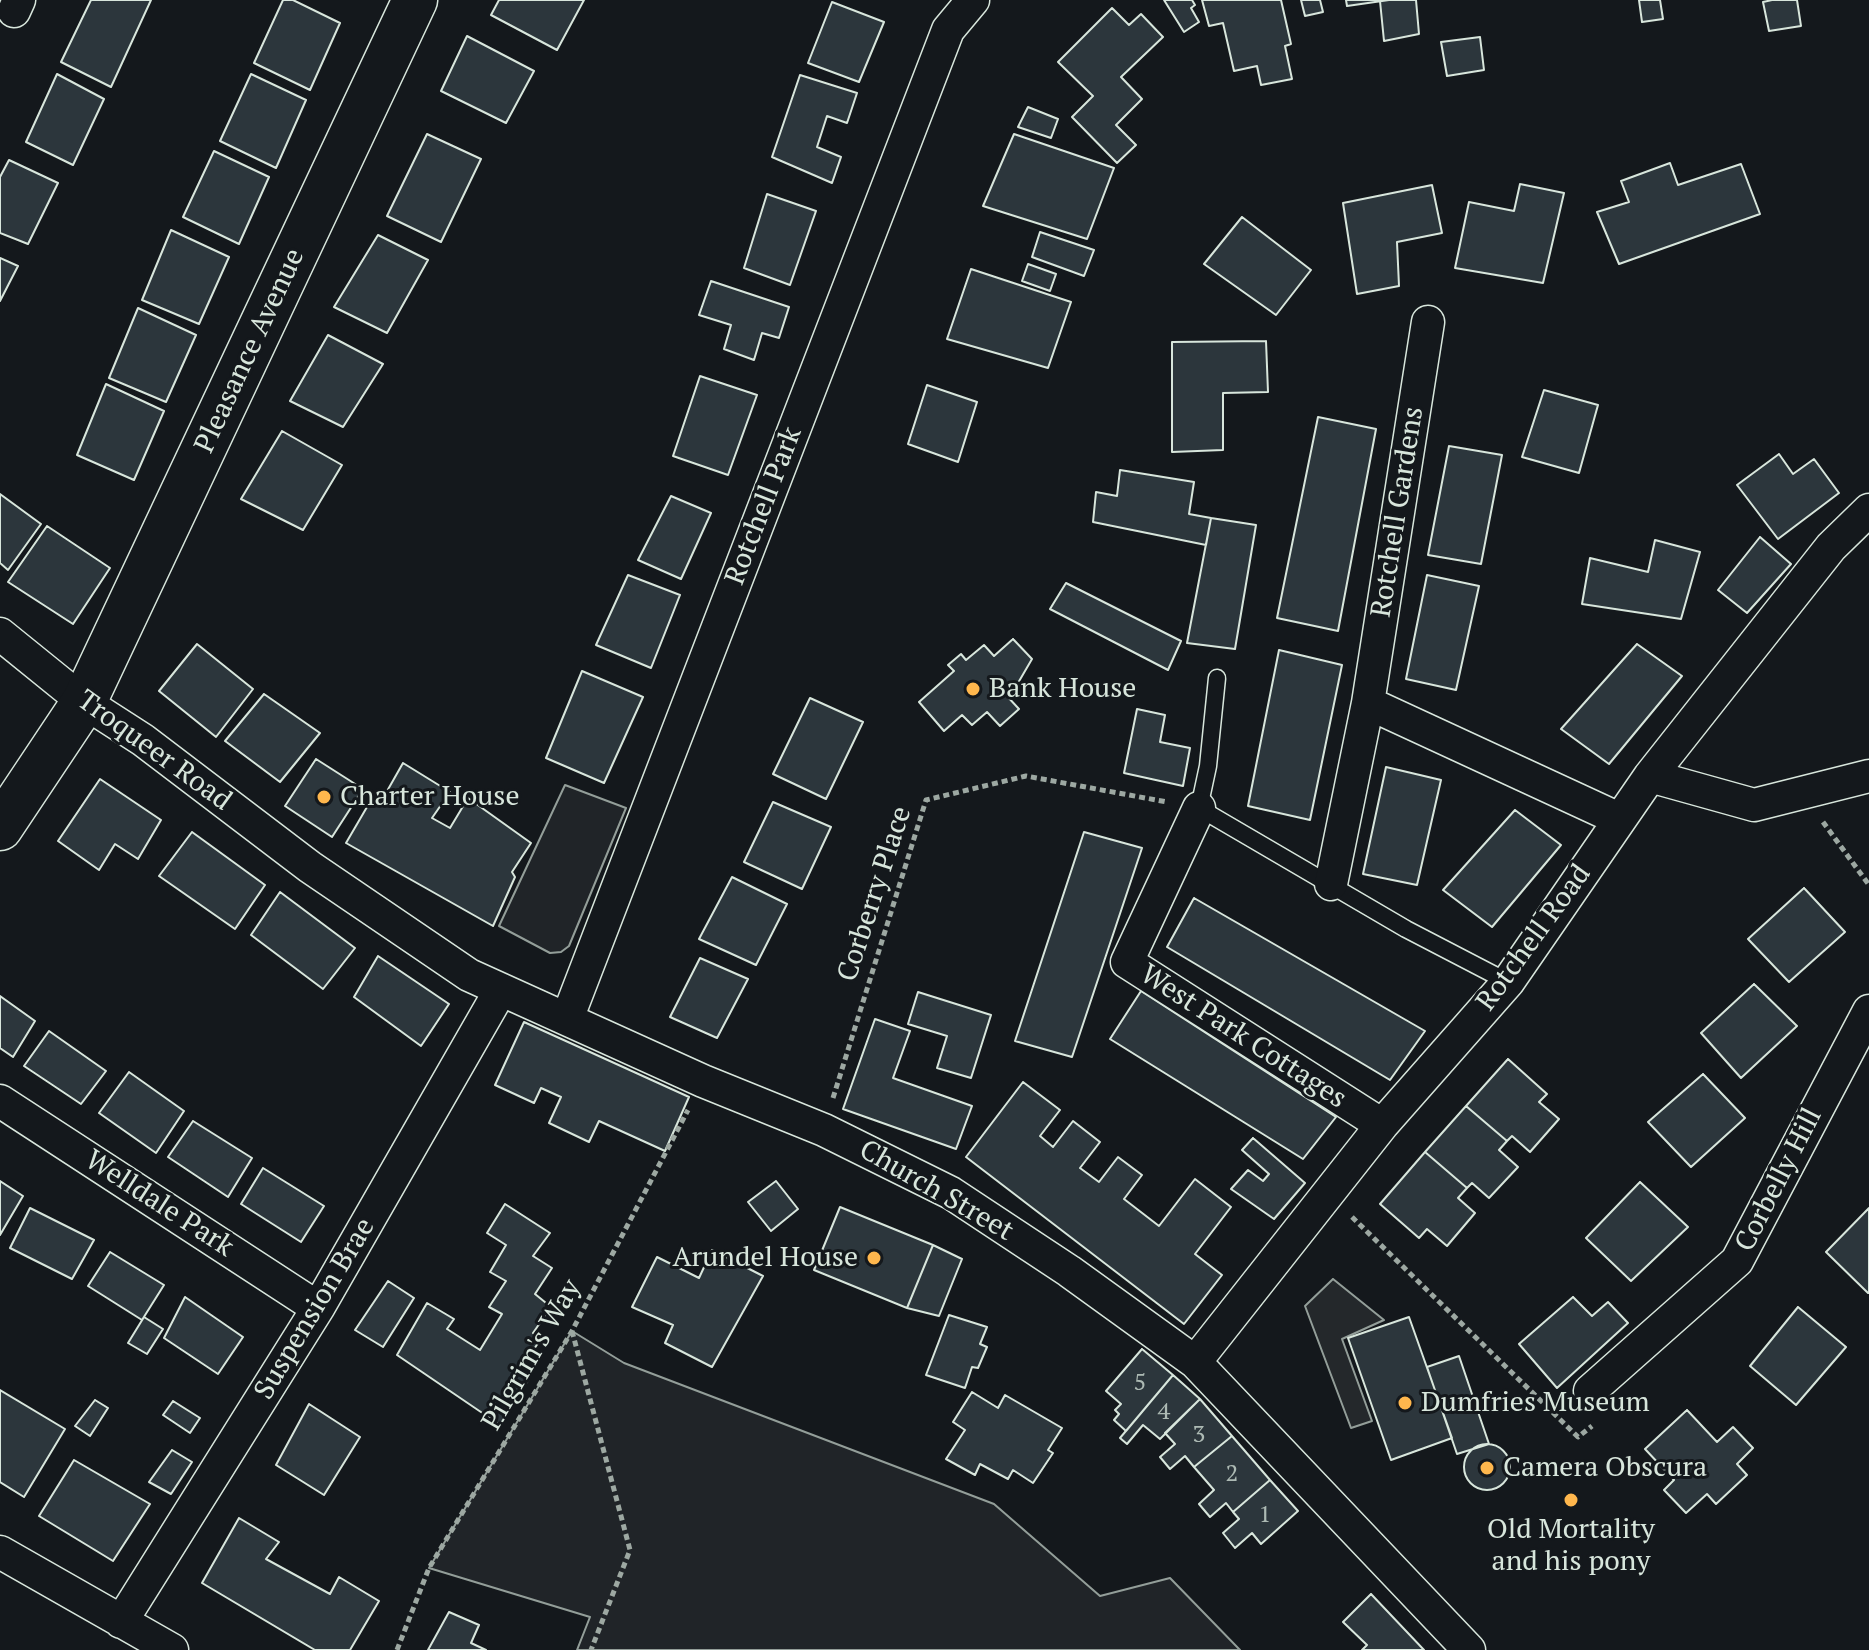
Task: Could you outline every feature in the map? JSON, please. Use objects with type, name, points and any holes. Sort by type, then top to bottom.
[{"type":"main road","name":"Pleasance Avenue","points":[[0,828],[84,702],[415,0]]},
{"type":"street","name":"Rotchell Park","points":[[567,1019],[948,30],[973,0]]},
{"type":"street","name":"Rotchell Gardens","points":[[1331,884],[1368,703],[1428,322]]},
{"type":"street","name":"Rotchell Road","points":[[1195,1362],[1382,1125],[1508,982],[1650,776],[1831,547],[1869,510]]},
{"type":"street","name":"Troqueer Road","points":[[0,634],[84,702],[143,740],[310,867]]},
{"type":"street","points":[[1368,703],[1619,819]]},
{"type":"street","points":[[1650,776],[1754,805],[1869,776]]},
{"type":"street","name":"West Park Cottages","points":[[1199,808],[1127,962],[1382,1125]]},
{"type":"street","name":"Church Street","points":[[310,867],[469,975],[703,1081],[824,1130],[951,1193],[1069,1271],[1195,1362],[1469,1650]]},
{"type":"street","name":"Suspension Brae","points":[[121,1622],[318,1308],[500,991]]},
{"type":"street","name":"Corbelly Hill","points":[[1596,1404],[1737,1261],[1869,1011]]},
{"type":"street","name":"Welldale Park","points":[[0,1101],[318,1308]]},
{"type":"street","points":[[0,1552],[172,1650]]},
{"type":"lane","points":[[1217,678],[1208,766],[1199,808],[1406,929],[1508,982]]},
{"type":"path","name":"Corberry Place","points":[[824,1130],[926,800],[1026,776],[1199,808]]},
{"type":"path","points":[[1801,792],[1869,885]]},
{"type":"path","name":"Pilgrim's Way","points":[[397,1650],[429,1568],[572,1331],[703,1081]]},
{"type":"path","points":[[1325,1195],[1348,1213],[1578,1437],[1596,1404]]},
{"type":"path","points":[[572,1331],[630,1550],[591,1650]]},
{"type":"shaded area","points":[[565,785],[626,808],[569,946],[561,952],[550,953],[499,926]]},
{"type":"shaded area","points":[[1333,1279],[1384,1320],[1342,1339],[1372,1421],[1351,1428],[1305,1306]]},
{"type":"shaded area","points":[[572,1331],[624,1363],[994,1504],[1100,1596],[1170,1578],[1240,1650],[577,1650],[590,1617],[429,1568]]},
{"type":"building","points":[[91,0],[151,0],[111,87],[61,62]]},
{"type":"building","points":[[283,0],[293,0],[340,23],[310,90],[254,63]]},
{"type":"building","points":[[499,0],[584,0],[557,50],[491,15]]},
{"type":"building","points":[[1164,0],[1192,0],[1195,5],[1191,8],[1199,22],[1184,32]]},
{"type":"building","points":[[1202,0],[1281,0],[1291,44],[1285,46],[1292,79],[1261,85],[1257,66],[1234,71],[1223,23],[1209,26]]},
{"type":"building","points":[[1301,0],[1320,0],[1323,12],[1305,16]]},
{"type":"building","points":[[1346,0],[1389,0],[1347,6]]},
{"type":"building","points":[[1416,0],[1419,34],[1384,41],[1380,1]]},
{"type":"building","points":[[1639,0],[1660,0],[1663,19],[1642,22]]},
{"type":"building","points":[[1797,0],[1801,26],[1769,31],[1763,2]]},
{"type":"building","points":[[832,2],[884,22],[859,82],[808,63]]},
{"type":"building","points":[[1112,8],[1129,25],[1141,14],[1163,37],[1121,77],[1142,99],[1116,125],[1136,145],[1117,163],[1072,117],[1093,96],[1058,62]]},
{"type":"building","points":[[467,36],[534,71],[506,123],[441,91]]},
{"type":"building","points":[[1480,37],[1484,70],[1447,76],[1441,42]]},
{"type":"building","points":[[57,74],[104,99],[73,165],[26,142]]},
{"type":"building","points":[[251,74],[306,100],[276,168],[220,141]]},
{"type":"building","points":[[800,75],[857,93],[847,123],[827,116],[817,147],[841,157],[832,183],[772,157]]},
{"type":"building","points":[[1028,107],[1058,119],[1051,138],[1018,127]]},
{"type":"building","points":[[427,134],[481,159],[441,242],[387,216]]},
{"type":"building","points":[[1014,134],[1114,168],[1087,239],[983,206]]},
{"type":"building","points":[[214,151],[269,177],[239,244],[183,217]]},
{"type":"building","points":[[9,160],[58,183],[28,244],[0,233],[0,177]]},
{"type":"building","points":[[1670,163],[1678,185],[1741,164],[1760,214],[1619,264],[1597,212],[1629,202],[1621,181]]},
{"type":"building","points":[[1520,184],[1564,193],[1543,283],[1455,268],[1469,202],[1514,211]]},
{"type":"building","points":[[1432,185],[1442,233],[1397,242],[1399,286],[1357,294],[1343,203]]},
{"type":"building","points":[[767,194],[816,211],[790,285],[744,268]]},
{"type":"building","points":[[1242,217],[1311,270],[1276,315],[1204,264]]},
{"type":"building","points":[[171,230],[229,257],[199,324],[142,300]]},
{"type":"building","points":[[1040,232],[1094,250],[1084,276],[1032,257]]},
{"type":"building","points":[[378,235],[428,260],[387,333],[334,307]]},
{"type":"building","points":[[0,258],[18,266],[0,301]]},
{"type":"building","points":[[1028,264],[1056,274],[1050,291],[1022,281]]},
{"type":"building","points":[[971,269],[1071,302],[1048,368],[947,339]]},
{"type":"building","points":[[711,281],[789,307],[779,338],[762,333],[754,360],[724,349],[731,325],[699,315]]},
{"type":"building","points":[[138,308],[196,335],[166,402],[109,378]]},
{"type":"building","points":[[328,335],[383,364],[343,427],[290,401]]},
{"type":"building","points":[[1266,341],[1268,392],[1223,393],[1223,450],[1172,452],[1172,342]]},
{"type":"building","points":[[700,376],[757,395],[728,475],[673,456]]},
{"type":"building","points":[[106,384],[164,411],[134,480],[77,455]]},
{"type":"building","points":[[927,385],[977,402],[958,462],[908,444]]},
{"type":"building","points":[[1544,390],[1598,405],[1579,473],[1522,457]]},
{"type":"building","points":[[1318,417],[1376,429],[1338,631],[1277,618]]},
{"type":"building","points":[[282,431],[342,465],[303,530],[241,499]]},
{"type":"building","points":[[1449,446],[1502,455],[1481,564],[1428,555]]},
{"type":"building","points":[[1779,454],[1793,474],[1814,459],[1839,493],[1778,539],[1737,485]]},
{"type":"building","points":[[1120,470],[1194,482],[1189,514],[1211,518],[1206,545],[1093,522],[1096,492],[1117,496]]},
{"type":"building","points":[[0,494],[41,524],[8,570],[0,563]]},
{"type":"building","points":[[671,496],[711,513],[681,579],[638,560]]},
{"type":"building","points":[[1211,518],[1256,525],[1235,649],[1187,643]]},
{"type":"building","points":[[47,526],[110,568],[73,624],[8,582]]},
{"type":"building","points":[[1760,537],[1791,564],[1747,613],[1718,590]]},
{"type":"building","points":[[1655,540],[1700,552],[1681,619],[1582,604],[1590,558],[1648,572]]},
{"type":"building","points":[[628,575],[680,595],[651,668],[596,645]]},
{"type":"building","points":[[1427,575],[1479,586],[1456,690],[1406,679]]},
{"type":"building","points":[[1066,583],[1181,641],[1168,670],[1050,609]]},
{"type":"building","name":"Bank House","points":[[1013,639],[1032,659],[1018,683],[1006,695],[1019,709],[1000,726],[987,712],[972,725],[962,715],[944,731],[919,702],[954,671],[948,665],[961,654],[966,660],[984,645],[994,656]]},
{"type":"building","points":[[197,644],[253,689],[216,737],[159,691]]},
{"type":"building","points":[[1637,644],[1682,676],[1609,764],[1561,729]]},
{"type":"building","points":[[1279,650],[1342,665],[1310,820],[1248,806]]},
{"type":"building","points":[[582,671],[643,697],[604,783],[546,758]]},
{"type":"building","points":[[264,694],[320,733],[280,782],[225,741]]},
{"type":"building","points":[[810,698],[863,722],[826,799],[773,774]]},
{"type":"building","points":[[1137,709],[1165,715],[1160,742],[1190,748],[1183,786],[1124,773]]},
{"type":"building","name":"Charter House","points":[[316,759],[363,789],[332,837],[285,806]]},
{"type":"building","points":[[403,763],[450,792],[432,818],[450,828],[468,798],[531,843],[512,872],[515,877],[493,926],[346,843],[374,795],[382,800]]},
{"type":"building","points":[[1386,767],[1441,780],[1417,885],[1363,874]]},
{"type":"building","points":[[100,779],[161,820],[138,859],[115,844],[99,870],[58,841]]},
{"type":"building","points":[[773,802],[831,827],[802,889],[744,862]]},
{"type":"building","points":[[1515,810],[1561,845],[1492,927],[1443,890]]},
{"type":"building","points":[[192,832],[265,885],[235,929],[159,876]]},
{"type":"building","points":[[1084,832],[1142,848],[1072,1057],[1015,1041]]},
{"type":"building","points":[[732,877],[787,904],[756,965],[699,939]]},
{"type":"building","points":[[1804,888],[1845,932],[1789,982],[1748,939]]},
{"type":"building","points":[[280,892],[355,948],[323,989],[251,935]]},
{"type":"building","points":[[1194,898],[1425,1031],[1390,1080],[1167,947]]},
{"type":"building","points":[[378,956],[449,1004],[421,1046],[354,997]]},
{"type":"building","points":[[700,958],[748,979],[717,1038],[670,1017]]},
{"type":"building","points":[[1754,984],[1797,1026],[1741,1078],[1701,1033]]},
{"type":"building","points":[[1141,991],[1336,1117],[1303,1159],[1110,1039]]},
{"type":"building","points":[[918,992],[991,1015],[971,1078],[937,1068],[947,1036],[908,1024]]},
{"type":"building","points":[[0,996],[35,1021],[13,1057],[0,1048]]},
{"type":"building","points":[[875,1019],[910,1031],[893,1078],[972,1106],[956,1149],[843,1109]]},
{"type":"building","points":[[524,1022],[689,1097],[665,1151],[599,1121],[589,1142],[549,1123],[561,1097],[541,1088],[534,1103],[495,1085]]},
{"type":"building","points":[[49,1031],[106,1071],[81,1104],[24,1066]]},
{"type":"building","points":[[1508,1059],[1547,1094],[1539,1102],[1559,1119],[1530,1152],[1512,1136],[1507,1141],[1466,1106]]},
{"type":"building","points":[[129,1072],[184,1111],[156,1153],[99,1113]]},
{"type":"building","points":[[1703,1074],[1745,1118],[1691,1167],[1648,1122]]},
{"type":"building","points":[[1023,1082],[1060,1110],[1040,1136],[1053,1147],[1073,1121],[1100,1142],[1080,1168],[1099,1182],[1118,1157],[1142,1175],[1124,1199],[1159,1226],[1195,1179],[1231,1207],[1195,1254],[1222,1275],[1184,1324],[966,1157]]},
{"type":"building","points":[[1466,1106],[1507,1141],[1499,1150],[1518,1167],[1489,1198],[1472,1183],[1467,1188],[1425,1152]]},
{"type":"building","points":[[193,1121],[252,1158],[228,1197],[168,1157]]},
{"type":"building","points":[[1253,1138],[1305,1183],[1274,1219],[1231,1189],[1248,1170],[1263,1181],[1269,1174],[1242,1150]]},
{"type":"building","points":[[1425,1152],[1467,1188],[1458,1198],[1475,1213],[1447,1246],[1427,1229],[1419,1238],[1380,1204]]},
{"type":"building","points":[[263,1168],[324,1206],[301,1242],[241,1204]]},
{"type":"building","points":[[0,1181],[23,1196],[0,1235]]},
{"type":"building","points":[[776,1181],[798,1209],[771,1231],[748,1202]]},
{"type":"building","points":[[1640,1182],[1688,1227],[1631,1281],[1586,1238]]},
{"type":"building","points":[[505,1204],[550,1233],[533,1256],[552,1268],[535,1294],[551,1307],[533,1333],[542,1337],[519,1372],[529,1379],[500,1425],[397,1355],[427,1303],[454,1319],[447,1329],[480,1350],[502,1314],[489,1307],[506,1281],[490,1272],[506,1245],[487,1233]]},
{"type":"building","name":"Arundel House","points":[[840,1207],[933,1245],[907,1308],[814,1270]]},
{"type":"building","points":[[30,1208],[94,1240],[72,1279],[10,1248]]},
{"type":"building","points":[[1869,1208],[1869,1293],[1868,1293],[1826,1252]]},
{"type":"building","points":[[933,1245],[962,1259],[939,1316],[907,1308]]},
{"type":"building","points":[[712,1250],[763,1276],[712,1367],[665,1343],[673,1325],[632,1307],[657,1257],[699,1278]]},
{"type":"building","points":[[110,1252],[164,1285],[142,1320],[88,1286]]},
{"type":"building","points":[[388,1281],[414,1298],[383,1347],[355,1330]]},
{"type":"building","points":[[185,1297],[243,1337],[218,1374],[164,1338]]},
{"type":"building","points":[[1573,1297],[1592,1316],[1608,1302],[1628,1323],[1557,1388],[1519,1344]]},
{"type":"building","points":[[1798,1307],[1846,1347],[1796,1405],[1750,1366]]},
{"type":"building","points":[[949,1315],[987,1327],[980,1344],[987,1347],[978,1368],[972,1367],[965,1388],[926,1375]]},
{"type":"building","points":[[144,1317],[163,1329],[147,1354],[128,1343]]},
{"type":"building","name":"Dumfries Museum","points":[[1409,1317],[1452,1438],[1391,1460],[1348,1338]]},
{"type":"building","points":[[1142,1349],[1173,1375],[1126,1431],[1114,1420],[1119,1414],[1115,1410],[1121,1404],[1106,1391]]},
{"type":"building","points":[[1459,1356],[1489,1444],[1457,1454],[1427,1367]]},
{"type":"building","points":[[1173,1375],[1200,1399],[1160,1439],[1143,1425],[1127,1444],[1120,1438]]},
{"type":"building","points":[[0,1390],[65,1429],[24,1497],[0,1482]]},
{"type":"building","points":[[972,1392],[998,1408],[1005,1395],[1062,1428],[1048,1450],[1053,1453],[1033,1483],[1013,1470],[1008,1479],[980,1464],[975,1475],[946,1459],[965,1430],[953,1422]]},
{"type":"building","points":[[1200,1399],[1232,1436],[1194,1467],[1185,1456],[1170,1469],[1160,1457],[1175,1444],[1165,1433]]},
{"type":"building","points":[[95,1400],[108,1408],[90,1436],[75,1426]]},
{"type":"building","points":[[173,1401],[200,1418],[190,1433],[163,1415]]},
{"type":"building","points":[[309,1404],[360,1437],[324,1495],[276,1465]]},
{"type":"building","points":[[1687,1410],[1717,1442],[1733,1427],[1753,1448],[1737,1464],[1747,1475],[1716,1504],[1707,1494],[1686,1513],[1664,1490],[1674,1480],[1645,1449]]},
{"type":"building","points":[[1232,1436],[1270,1480],[1233,1512],[1226,1503],[1210,1517],[1199,1504],[1214,1490],[1194,1467]]},
{"type":"building","name":"Camera Obscura","points":[[1487,1444],[1503,1451],[1510,1467],[1503,1483],[1487,1490],[1471,1483],[1464,1467],[1471,1451]]},
{"type":"building","points":[[172,1450],[192,1462],[171,1494],[149,1482]]},
{"type":"building","points":[[74,1460],[150,1504],[113,1561],[39,1516]]},
{"type":"building","points":[[1270,1480],[1298,1511],[1261,1544],[1252,1533],[1235,1548],[1223,1533],[1239,1519],[1233,1512]]},
{"type":"building","points":[[239,1518],[279,1542],[266,1559],[330,1594],[339,1577],[379,1601],[350,1650],[315,1650],[202,1583]]},
{"type":"building","points":[[1371,1594],[1424,1650],[1362,1650],[1367,1645],[1343,1622]]},
{"type":"building","points":[[449,1612],[479,1625],[471,1643],[486,1650],[428,1650]]},
{"type":"place","name":"Bank House","points":[[973,689]]},
{"type":"place","name":"Charter House","points":[[324,797]]},
{"type":"place","name":"Arundel House","points":[[874,1258]]},
{"type":"place","name":"Dumfries Museum","points":[[1405,1403]]},
{"type":"place","name":"Camera Obscura","points":[[1487,1468]]},
{"type":"place","name":"Old Mortality and his pony","points":[[1571,1500]]}]
